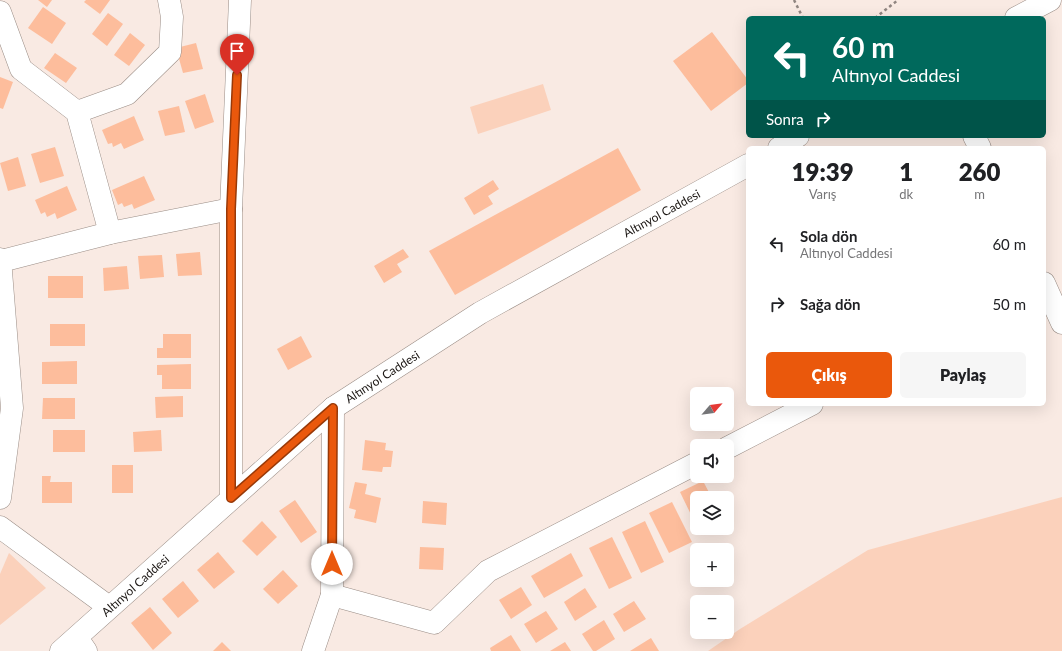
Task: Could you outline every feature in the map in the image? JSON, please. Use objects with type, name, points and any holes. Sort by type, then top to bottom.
[{"type":"street","points":[[76,112],[127,94],[170,52],[171,8],[157,0]]},
{"type":"street","points":[[231,498],[231,209],[240,0]]},
{"type":"street","points":[[1020,16],[1050,0]]},
{"type":"street","points":[[0,12],[21,69],[76,112],[110,233]]},
{"type":"street","points":[[782,146],[795,138]]},
{"type":"street","name":"Altınyol Caddesi","points":[[75,646],[109,607],[333,408],[480,313],[746,167]]},
{"type":"street","points":[[0,498],[6,408],[0,260],[110,233],[231,209]]},
{"type":"street","points":[[1046,287],[1062,323]]},
{"type":"street","points":[[734,444],[808,406]]},
{"type":"street","points":[[311,647],[332,595],[333,408]]},
{"type":"street","points":[[332,595],[434,623],[488,571],[690,467]]},
{"type":"street","points":[[0,527],[109,607]]},
{"type":"path","points":[[878,16],[898,0]]},
{"type":"path","points":[[795,1],[802,16]]},
{"type":"shaded area","points":[[543,84],[551,110],[478,134],[470,107]]},
{"type":"shaded area","points":[[1062,497],[1062,651],[708,651],[725,639],[734,639],[734,633],[740,629],[868,550]]},
{"type":"shaded area","points":[[9,553],[46,588],[0,625],[0,574]]},
{"type":"building","points":[[38,0],[52,0],[47,7]]},
{"type":"building","points":[[86,0],[110,0],[100,14],[84,2]]},
{"type":"building","points":[[43,7],[66,23],[52,44],[28,28]]},
{"type":"building","points":[[108,13],[123,24],[107,46],[92,34]]},
{"type":"building","points":[[712,32],[746,77],[746,85],[711,111],[673,61]]},
{"type":"building","points":[[130,33],[145,45],[129,66],[114,55]]},
{"type":"building","points":[[196,43],[203,69],[183,73],[176,48]]},
{"type":"building","points":[[55,53],[77,68],[66,83],[44,68]]},
{"type":"building","points":[[0,77],[13,82],[3,109],[0,108]]},
{"type":"building","points":[[205,94],[214,122],[195,129],[185,101]]},
{"type":"building","points":[[179,106],[185,132],[165,136],[158,111]]},
{"type":"building","points":[[134,116],[144,140],[124,149],[121,143],[113,147],[112,143],[108,144],[102,130]]},
{"type":"building","points":[[55,147],[64,176],[40,183],[31,154]]},
{"type":"building","points":[[618,148],[641,190],[455,295],[429,251]]},
{"type":"building","points":[[18,157],[26,186],[8,191],[0,163]]},
{"type":"building","points":[[144,176],[155,200],[134,209],[132,204],[124,207],[122,203],[118,205],[112,190]]},
{"type":"building","points":[[493,180],[499,189],[488,196],[493,204],[474,215],[464,198]]},
{"type":"building","points":[[67,186],[77,210],[57,219],[55,213],[47,217],[45,212],[41,214],[35,200]]},
{"type":"building","points":[[403,249],[409,257],[397,264],[402,272],[384,283],[374,266]]},
{"type":"building","points":[[200,252],[202,275],[178,276],[176,254]]},
{"type":"building","points":[[162,255],[164,277],[140,279],[138,256]]},
{"type":"building","points":[[127,266],[129,289],[104,291],[103,268]]},
{"type":"building","points":[[48,276],[83,276],[83,298],[48,298]]},
{"type":"building","points":[[50,324],[85,324],[85,346],[50,346]]},
{"type":"building","points":[[163,334],[191,334],[191,358],[157,358],[157,348],[163,348]]},
{"type":"building","points":[[301,336],[312,357],[288,370],[277,349]]},
{"type":"building","points":[[77,361],[77,384],[42,384],[42,362]]},
{"type":"building","points":[[191,364],[191,389],[162,389],[162,375],[157,375],[157,365]]},
{"type":"building","points":[[183,396],[183,417],[156,418],[155,397]]},
{"type":"building","points":[[43,398],[75,398],[75,419],[42,419]]},
{"type":"building","points":[[53,430],[85,430],[85,452],[53,452]]},
{"type":"building","points":[[161,430],[162,451],[134,452],[133,432]]},
{"type":"building","points":[[365,440],[386,443],[385,450],[393,451],[391,467],[383,467],[382,472],[362,470]]},
{"type":"building","points":[[112,465],[133,465],[133,493],[112,493]]},
{"type":"building","points":[[42,476],[51,476],[50,482],[72,482],[72,503],[42,503]]},
{"type":"building","points":[[355,482],[367,484],[365,494],[381,498],[376,523],[354,518],[356,510],[349,508]]},
{"type":"building","points":[[699,483],[704,483],[708,491],[690,491],[690,513],[680,492]]},
{"type":"building","points":[[295,500],[317,532],[301,543],[279,511]]},
{"type":"building","points":[[423,501],[447,503],[446,525],[422,523]]},
{"type":"building","points":[[672,502],[692,542],[669,553],[649,513]]},
{"type":"building","points":[[262,521],[277,537],[257,556],[242,541]]},
{"type":"building","points":[[645,521],[664,562],[641,573],[622,532]]},
{"type":"building","points":[[612,537],[632,578],[609,589],[589,548]]},
{"type":"building","points":[[420,547],[444,548],[443,570],[419,569]]},
{"type":"building","points":[[218,552],[235,572],[214,589],[197,570]]},
{"type":"building","points":[[571,553],[583,576],[544,598],[531,576]]},
{"type":"building","points":[[283,570],[298,586],[278,604],[263,589]]},
{"type":"building","points":[[183,581],[199,601],[178,618],[162,599]]},
{"type":"building","points":[[521,587],[532,605],[511,619],[499,600]]},
{"type":"building","points":[[585,588],[597,607],[575,621],[564,602]]},
{"type":"building","points":[[634,601],[646,619],[624,632],[613,614]]},
{"type":"building","points":[[150,607],[172,633],[153,650],[131,623]]},
{"type":"building","points":[[546,611],[558,629],[536,643],[524,624]]},
{"type":"building","points":[[604,620],[615,639],[596,651],[593,651],[582,634]]},
{"type":"building","points":[[511,635],[521,651],[491,651],[490,648]]},
{"type":"building","points":[[651,638],[659,651],[630,651]]},
{"type":"building","points":[[222,642],[231,651],[213,651]]},
{"type":"building","points":[[565,642],[571,651],[550,651]]},
{"type":"route","points":[[237,75],[231,209],[231,498],[333,408],[332,564]]}]
